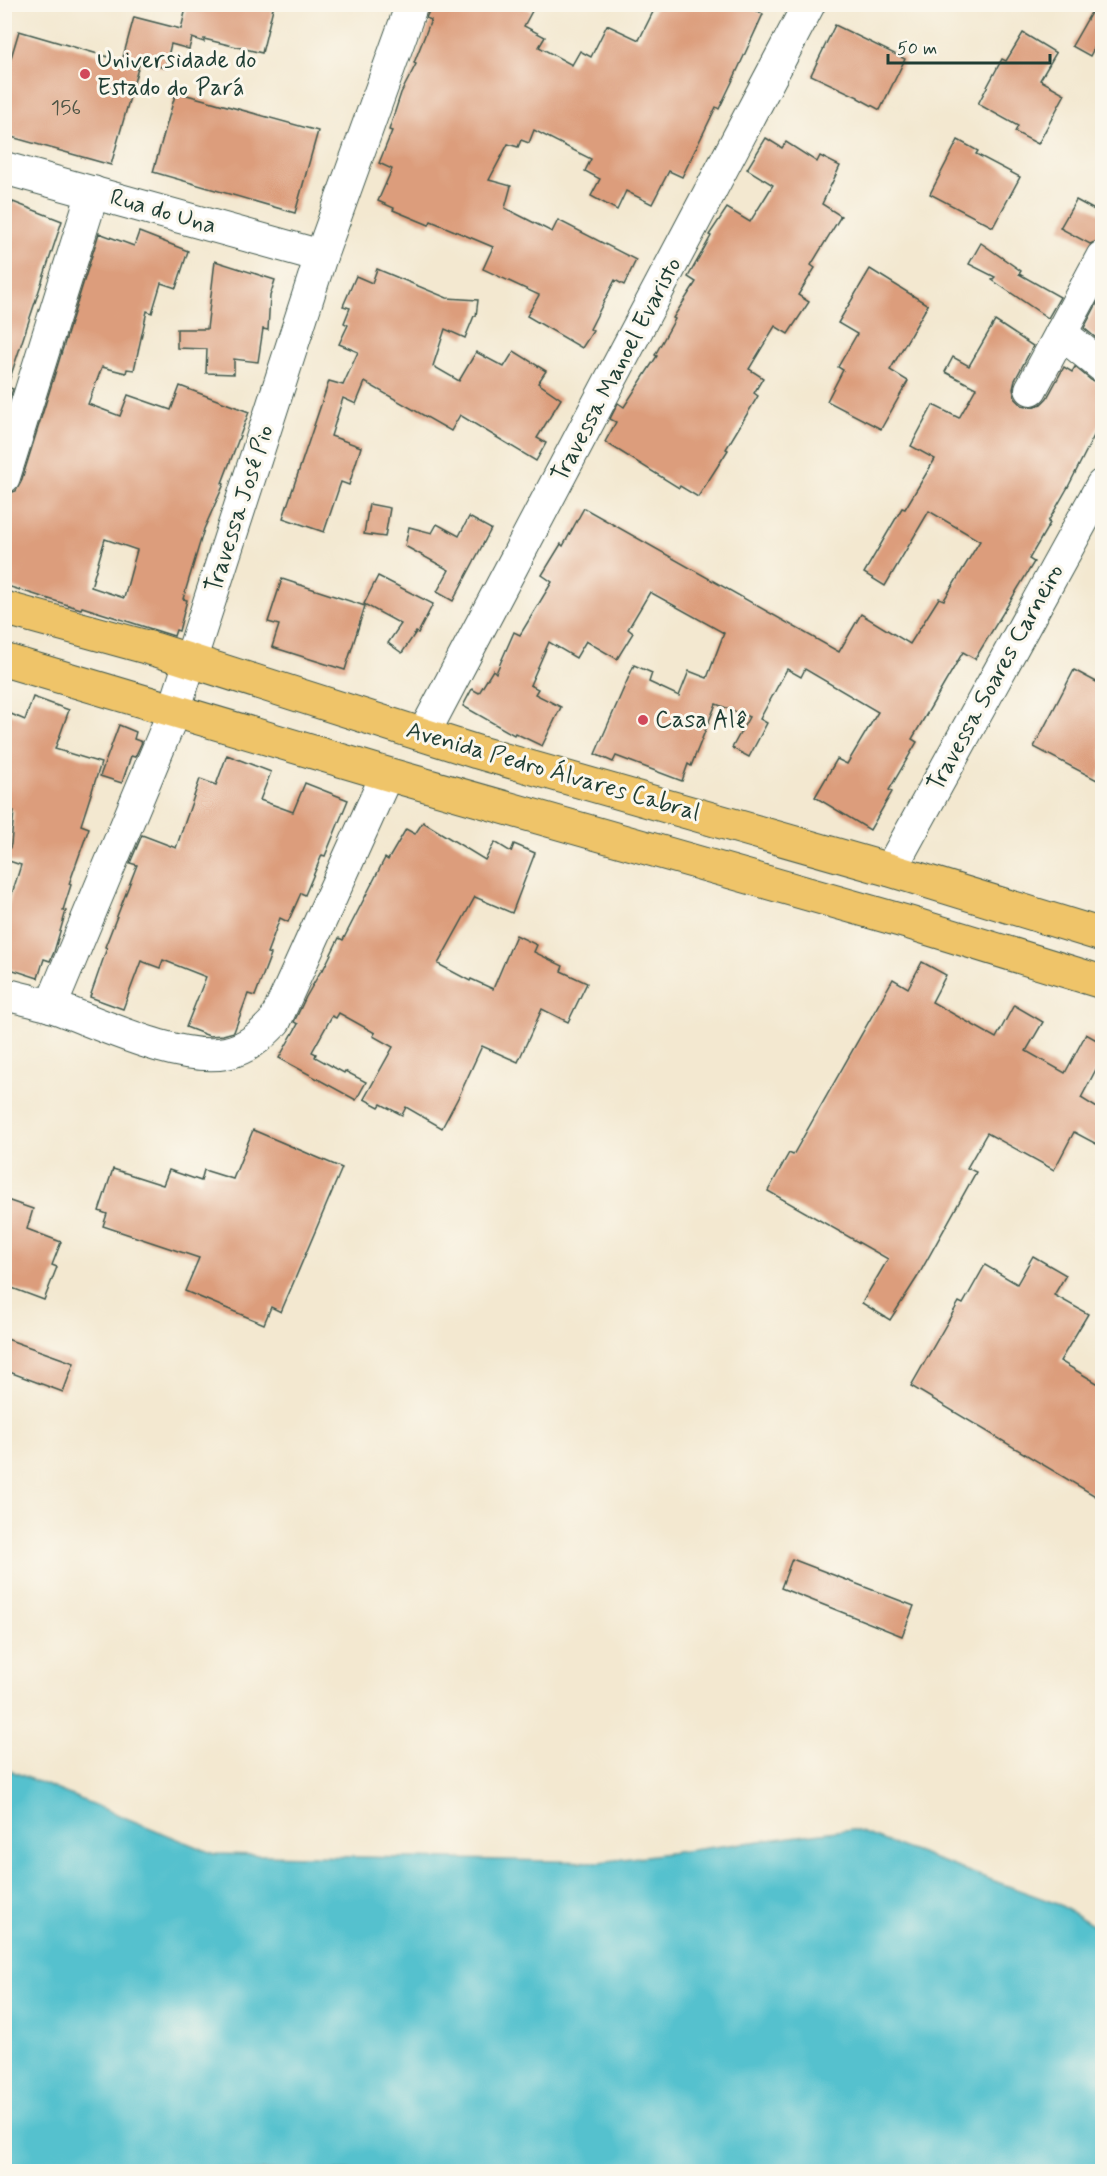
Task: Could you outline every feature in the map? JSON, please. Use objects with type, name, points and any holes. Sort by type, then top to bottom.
[{"type":"main road","name":"Avenida Pedro Álvares Cabral","points":[[4,608],[191,661],[477,752],[890,870],[1102,935]]},
{"type":"main road","name":"Avenida Pedro Álvares Cabral","points":[[4,660],[387,774],[910,923],[1102,982]]},
{"type":"main road","points":[[387,774],[396,757],[407,750],[460,756],[477,752]]},
{"type":"street","name":"Travessa José Pio","points":[[51,1006],[174,711],[321,256],[412,4]]},
{"type":"street","name":"Travessa Manoel Evaristo","points":[[423,735],[809,4]]},
{"type":"street","name":"Rua do Una","points":[[4,168],[321,256]]},
{"type":"street","points":[[4,477],[93,192]]},
{"type":"street","points":[[1031,389],[1102,257]]},
{"type":"street","points":[[1061,333],[1102,366]]},
{"type":"street","name":"Travessa Soares Carneiro","points":[[890,870],[1102,485]]},
{"type":"street","points":[[4,994],[51,1006],[148,1041],[200,1053],[225,1053],[245,1047],[261,1036],[274,1021],[387,774]]},
{"type":"water","points":[[4,1768],[214,1854],[600,1862],[852,1829],[1060,1905],[1102,1931],[1102,2171],[5,2171]]},
{"type":"building","points":[[187,4],[274,4],[262,53],[192,38],[189,49],[171,44],[165,68],[140,61],[111,165],[4,135],[4,81],[19,31],[122,61],[134,17],[181,29]]},
{"type":"building","points":[[432,4],[518,4],[532,11],[524,26],[545,37],[539,47],[572,65],[580,51],[591,57],[607,25],[639,40],[657,4],[743,4],[763,14],[719,109],[716,107],[682,177],[669,171],[652,204],[626,191],[617,210],[591,196],[600,179],[585,171],[591,159],[534,130],[529,143],[521,140],[518,147],[508,144],[489,180],[511,186],[505,208],[552,232],[558,220],[636,260],[624,285],[615,280],[590,329],[593,331],[582,348],[527,316],[539,295],[483,269],[493,247],[431,221],[429,225],[378,201],[392,169],[379,163],[392,131],[389,130],[401,93],[416,64],[414,63],[431,20],[426,18]]},
{"type":"building","points":[[1096,4],[1102,4],[1102,33],[1090,56],[1072,46]]},
{"type":"building","points":[[835,25],[905,59],[880,110],[811,75]]},
{"type":"building","points":[[1023,33],[1056,53],[1040,80],[1065,94],[1038,144],[1015,132],[1018,126],[978,104],[1002,59],[1006,61]]},
{"type":"building","points":[[176,92],[318,131],[295,213],[153,172]]},
{"type":"building","points":[[766,138],[782,148],[786,142],[817,162],[820,156],[840,166],[822,204],[841,216],[811,265],[815,268],[798,295],[809,302],[788,334],[775,326],[749,369],[763,378],[754,393],[758,396],[698,497],[680,486],[679,488],[605,442],[616,422],[610,419],[618,403],[624,407],[657,356],[655,355],[675,319],[673,318],[696,282],[688,277],[711,236],[709,235],[727,208],[750,222],[773,185],[747,169]]},
{"type":"building","points":[[958,140],[978,151],[976,154],[1020,177],[993,227],[930,194]]},
{"type":"building","points":[[1076,200],[1102,214],[1102,239],[1090,244],[1060,228]]},
{"type":"building","points":[[13,202],[62,221],[7,387],[13,389],[4,415],[4,224]]},
{"type":"building","points":[[139,232],[188,251],[176,288],[161,283],[152,313],[147,311],[134,370],[127,369],[126,373],[102,367],[88,404],[120,416],[128,395],[171,410],[180,386],[249,412],[222,483],[224,484],[204,529],[183,599],[187,600],[179,631],[176,630],[174,636],[4,585],[4,495],[16,491],[21,482],[99,233],[134,246]],"holes":[[[105,539],[137,550],[124,598],[91,587]]]},
{"type":"building","points":[[981,243],[1021,271],[1019,274],[1060,297],[1048,318],[992,280],[995,277],[969,264]]},
{"type":"building","points":[[215,261],[275,280],[270,296],[268,330],[263,329],[258,362],[234,359],[234,374],[206,373],[207,349],[177,348],[177,329],[207,329]]},
{"type":"building","points":[[377,269],[447,298],[478,300],[476,316],[465,338],[445,329],[433,366],[459,381],[476,352],[504,367],[514,351],[546,371],[538,383],[561,399],[537,438],[546,443],[536,461],[460,415],[451,431],[365,382],[356,404],[343,398],[331,436],[361,447],[349,485],[341,482],[324,532],[283,518],[329,381],[343,385],[358,352],[339,344],[348,325],[344,323],[350,308],[343,306],[356,276],[372,283]]},
{"type":"building","points":[[870,269],[928,305],[890,370],[908,381],[881,429],[827,401],[843,370],[838,367],[857,334],[838,323]]},
{"type":"building","points":[[1102,294],[1102,343],[1084,328]]},
{"type":"building","points":[[995,321],[1033,346],[1015,380],[1013,389],[1015,398],[1022,405],[1032,407],[1041,404],[1047,398],[1064,367],[1072,372],[1075,367],[1091,380],[1102,384],[1102,420],[1048,522],[1050,523],[1029,559],[1034,562],[975,659],[963,652],[912,739],[917,742],[889,790],[892,792],[870,830],[815,797],[837,759],[847,764],[878,712],[805,669],[801,677],[787,669],[760,719],[767,723],[749,757],[732,748],[749,717],[716,704],[691,766],[688,764],[682,781],[616,756],[613,762],[595,754],[634,665],[652,673],[649,682],[679,696],[689,671],[707,678],[724,633],[650,592],[628,629],[633,633],[617,659],[586,641],[576,658],[549,642],[530,685],[538,689],[535,694],[561,707],[542,746],[515,733],[514,735],[463,706],[472,689],[479,693],[493,670],[496,673],[514,632],[520,635],[552,582],[542,575],[561,544],[563,546],[584,508],[839,652],[861,614],[910,644],[939,598],[944,600],[980,541],[929,511],[885,586],[864,573],[902,508],[905,509],[935,459],[911,446],[933,405],[959,418],[976,388],[945,372],[953,357],[969,366]]},
{"type":"building","points":[[369,504],[390,508],[385,537],[364,534]]},
{"type":"building","points":[[469,517],[491,529],[453,601],[437,592],[449,570],[405,546],[409,527],[432,533],[437,524],[459,536]]},
{"type":"building","points":[[378,576],[433,604],[418,633],[416,632],[402,653],[388,643],[401,624],[364,604]]},
{"type":"building","points":[[282,579],[365,606],[345,670],[272,647],[279,625],[268,622]]},
{"type":"building","points":[[1074,670],[1102,685],[1102,769],[1097,780],[1034,747]]},
{"type":"building","points":[[33,697],[69,710],[55,749],[101,763],[81,825],[89,828],[69,884],[71,885],[63,910],[66,911],[54,952],[50,961],[44,959],[38,978],[4,967],[4,919],[21,865],[6,860],[11,844],[14,811],[4,807],[4,711],[25,720]]},
{"type":"building","points":[[119,725],[136,732],[134,739],[142,742],[135,757],[131,756],[122,783],[100,776]]},
{"type":"building","points":[[227,755],[271,772],[260,800],[293,812],[305,783],[348,800],[325,856],[322,855],[305,895],[301,893],[288,922],[280,918],[267,953],[271,954],[255,996],[248,994],[234,1032],[209,1036],[186,1027],[206,977],[163,960],[160,968],[141,961],[123,1009],[90,997],[107,948],[105,947],[137,865],[130,863],[142,835],[176,848],[200,779],[216,785]]},
{"type":"building","points":[[423,822],[485,860],[495,842],[511,852],[514,844],[535,853],[512,913],[475,897],[438,964],[470,981],[471,979],[493,989],[516,935],[537,945],[534,952],[563,966],[561,971],[587,983],[568,1022],[542,1009],[518,1062],[482,1046],[442,1128],[406,1107],[402,1115],[381,1104],[379,1107],[364,1099],[393,1047],[373,1036],[375,1033],[339,1013],[336,1018],[332,1016],[312,1052],[316,1054],[315,1057],[366,1082],[356,1100],[279,1058],[298,1024],[294,1022],[306,997],[339,938],[343,940],[385,858],[388,860],[406,829],[415,834]]},
{"type":"building","points":[[922,962],[946,975],[932,1002],[996,1038],[1014,1005],[1043,1022],[1026,1051],[1065,1073],[1086,1034],[1102,1043],[1102,1058],[1081,1098],[1102,1111],[1102,1147],[1074,1132],[1054,1170],[987,1133],[967,1168],[976,1172],[918,1276],[890,1320],[862,1303],[888,1259],[768,1191],[789,1153],[793,1155],[893,979],[908,988]]},
{"type":"building","points":[[253,1130],[342,1168],[281,1312],[271,1307],[264,1324],[185,1291],[199,1258],[103,1226],[107,1214],[99,1211],[113,1169],[163,1185],[169,1170],[201,1181],[204,1170],[233,1179]]},
{"type":"building","points":[[4,1199],[33,1209],[27,1229],[61,1242],[52,1265],[57,1267],[44,1300],[4,1285]]},
{"type":"building","points":[[1033,1256],[1066,1275],[1054,1295],[1088,1314],[1060,1361],[1102,1386],[1102,1500],[911,1386],[959,1302],[963,1304],[985,1265],[1017,1284]]},
{"type":"building","points":[[4,1338],[74,1363],[63,1392],[4,1370]]},
{"type":"building","points":[[792,1559],[914,1606],[902,1636],[781,1588]]},
{"type":"place","name":"Universidade do Estado do Pará","points":[[85,74]]},
{"type":"place","name":"Casa Alê","points":[[643,720]]}]
